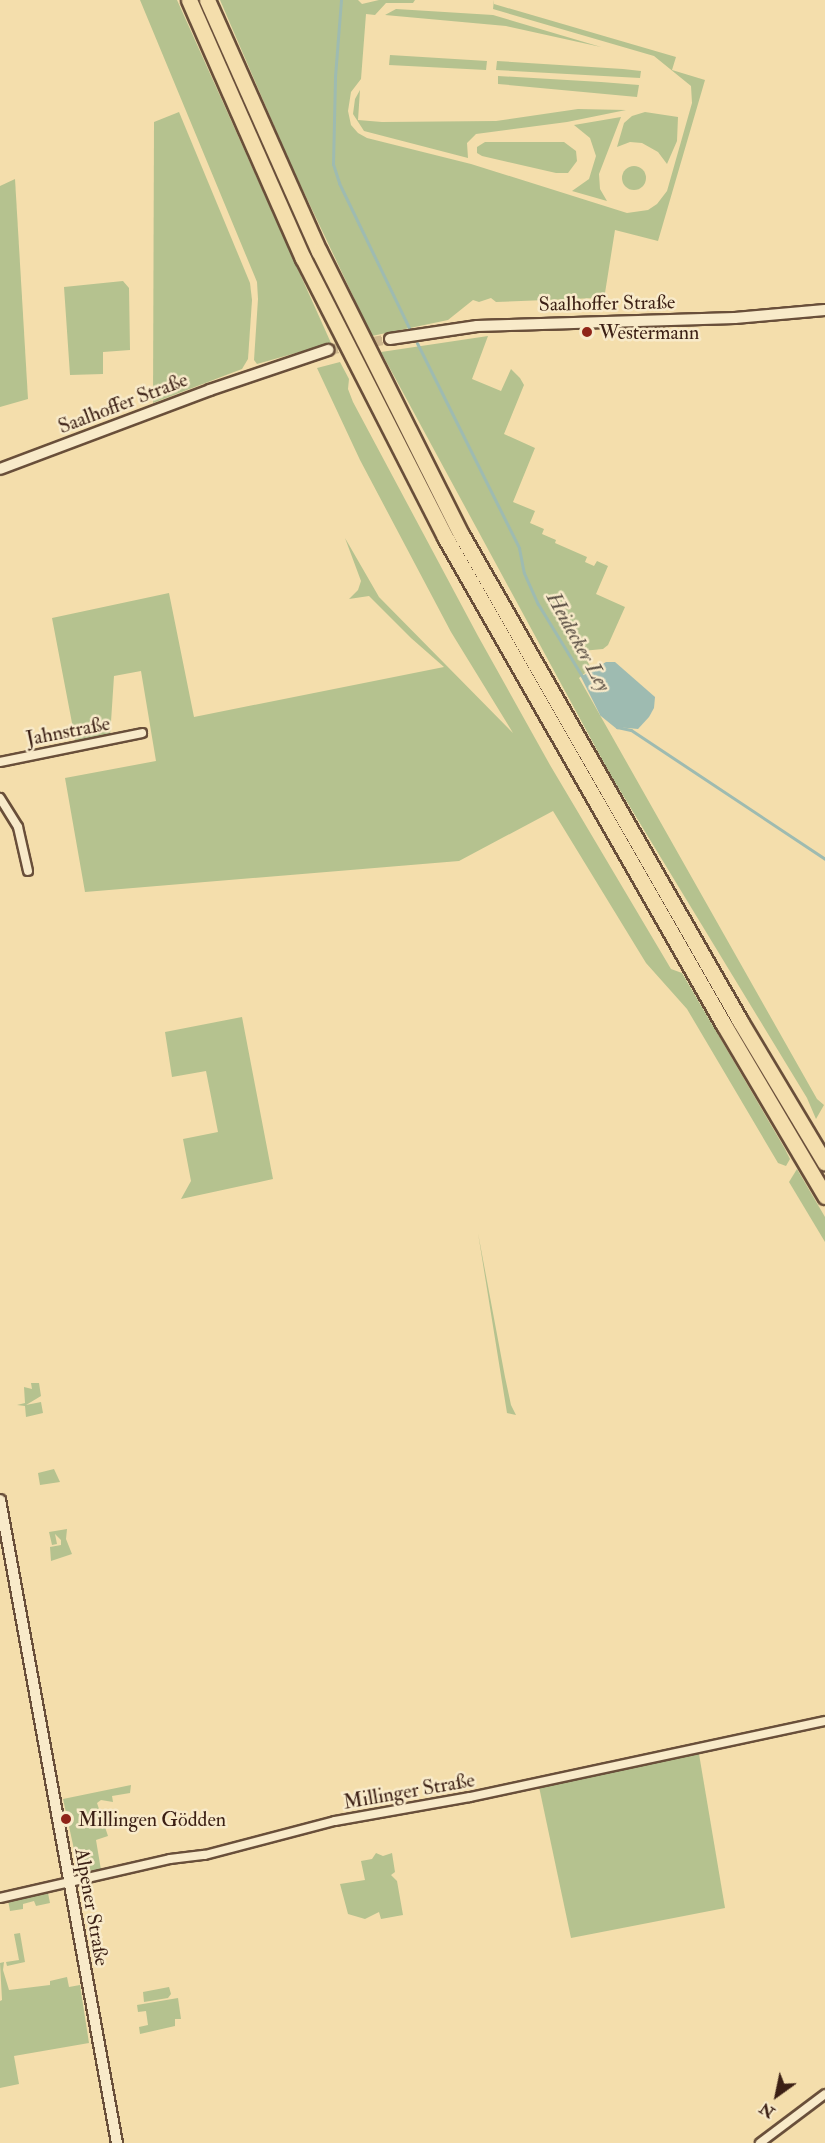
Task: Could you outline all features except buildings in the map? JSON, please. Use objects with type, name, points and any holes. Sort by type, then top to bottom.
[{"type":"highway","points":[[189,0],[303,258],[445,537],[724,1025],[825,1196]]},
{"type":"highway","points":[[207,0],[319,251],[462,536],[734,1011],[825,1163]]},
{"type":"street","name":"Saalhoffer Straße","points":[[390,339],[477,326],[735,318],[825,310]]},
{"type":"street","name":"Saalhoffer Straße","points":[[0,469],[210,390],[328,350]]},
{"type":"street","name":"Jahnstraße","points":[[0,762],[142,733]]},
{"type":"street","points":[[0,798],[18,827],[28,871]]},
{"type":"street","name":"Alpener Straße","points":[[0,1500],[117,2143]]},
{"type":"street","name":"Millinger Straße","points":[[0,1898],[170,1859],[205,1855],[335,1821],[470,1797],[825,1721]]},
{"type":"street","points":[[760,2143],[825,2094]]},
{"type":"green space","points":[[140,0],[177,0],[331,343],[257,364],[254,360],[257,282]]},
{"type":"green space","points":[[220,0],[358,0],[362,4],[379,0],[415,0],[413,3],[386,3],[375,15],[366,14],[361,79],[351,92],[348,111],[351,125],[358,133],[367,138],[471,164],[627,213],[648,210],[657,204],[667,191],[692,103],[691,86],[654,56],[493,9],[494,0],[494,4],[676,57],[672,70],[705,80],[658,241],[615,230],[605,293],[597,298],[496,302],[491,298],[479,302],[473,300],[448,320],[372,336],[291,165]]},
{"type":"green space","points":[[396,9],[493,15],[601,47],[506,26],[385,15]]},
{"type":"green space","points":[[390,55],[487,61],[486,70],[389,65]]},
{"type":"green space","points":[[497,61],[641,71],[640,78],[496,70]]},
{"type":"green space","points":[[498,76],[639,85],[637,97],[498,84]]},
{"type":"green space","points":[[360,90],[358,120],[382,122],[496,121],[578,109],[626,110],[567,122],[476,134],[467,143],[468,158],[364,131],[353,114],[355,99]]},
{"type":"green space","points":[[179,112],[250,283],[252,300],[248,359],[242,369],[153,403],[154,122]]},
{"type":"green space","points":[[645,112],[678,117],[677,141],[667,164],[658,152],[642,143],[630,142],[617,147],[624,123],[632,116]]},
{"type":"green space","points":[[621,117],[599,174],[600,189],[607,201],[572,191],[589,179],[596,156],[590,138],[574,125]]},
{"type":"green space","points":[[485,142],[564,142],[576,151],[577,161],[568,173],[556,173],[482,156],[477,153],[477,147]]},
{"type":"green space","points":[[634,166],[643,169],[646,178],[643,187],[634,190],[625,187],[622,178],[625,169]]},
{"type":"green space","points":[[15,179],[28,399],[0,407],[0,186]]},
{"type":"green space","points":[[123,281],[129,288],[130,350],[103,352],[103,374],[70,375],[64,287]]},
{"type":"green space","points":[[488,336],[472,379],[501,391],[511,369],[520,378],[524,385],[504,434],[535,448],[513,502],[535,511],[530,523],[544,529],[542,534],[556,540],[555,543],[587,557],[585,562],[594,566],[597,561],[608,566],[596,594],[625,607],[608,645],[603,649],[582,651],[591,668],[579,678],[817,1099],[824,1105],[816,1119],[807,1098],[610,774],[381,352]]},
{"type":"green space","points":[[340,362],[349,379],[348,389],[353,402],[478,636],[550,765],[671,969],[682,973],[785,1149],[790,1159],[786,1166],[778,1163],[687,1009],[646,963],[553,811],[459,861],[85,892],[65,778],[156,761],[141,671],[114,676],[110,737],[76,744],[52,618],[169,593],[194,717],[444,667],[369,596],[349,599],[358,590],[361,581],[345,538],[379,597],[513,733],[451,632],[360,460],[317,368]]},
{"type":"green space","points":[[242,1017],[273,1179],[181,1199],[191,1181],[183,1139],[218,1132],[206,1071],[172,1077],[165,1032]]},
{"type":"green space","points":[[797,1169],[825,1217],[825,1242],[789,1182]]},
{"type":"green space","points":[[478,1233],[505,1377],[511,1405],[516,1415],[507,1413]]},
{"type":"green space","points":[[31,1383],[39,1383],[41,1396],[26,1405],[41,1402],[43,1413],[26,1417],[25,1406],[17,1405],[25,1403],[24,1387],[32,1389]]},
{"type":"green space","points":[[54,1469],[60,1482],[40,1485],[38,1473]]},
{"type":"green space","points":[[67,1529],[66,1539],[72,1554],[51,1561],[50,1547],[61,1545],[61,1540],[55,1534],[57,1544],[52,1545],[49,1532]]},
{"type":"green space","points":[[698,1748],[725,1908],[571,1938],[538,1782]]},
{"type":"green space","points":[[131,1785],[130,1793],[112,1796],[113,1802],[101,1800],[97,1803],[108,1836],[96,1840],[101,1870],[85,1871],[75,1854],[63,1799]]},
{"type":"green space","points":[[376,1853],[383,1856],[392,1853],[395,1872],[391,1875],[397,1881],[403,1915],[381,1919],[379,1912],[365,1919],[348,1914],[340,1884],[365,1880],[361,1861],[372,1859]]},
{"type":"green space","points":[[48,1893],[50,1903],[36,1906],[34,1901],[23,1904],[23,1909],[10,1911],[8,1900]]},
{"type":"green space","points":[[20,1933],[25,1962],[7,1966],[6,1962],[19,1960],[14,1934]]},
{"type":"green space","points":[[4,1962],[3,1970],[9,1990],[50,1985],[50,1981],[67,1977],[69,1987],[80,1985],[89,2043],[14,2056],[19,2084],[0,2088],[0,2001],[2,2000],[0,1963]]},
{"type":"green space","points":[[169,1987],[171,1994],[168,1998],[144,2002],[143,1992]]},
{"type":"green space","points":[[178,1998],[181,2019],[175,2019],[175,2026],[140,2034],[139,2027],[148,2025],[146,2011],[138,2012],[137,2005]]},
{"type":"water","points":[[606,662],[615,662],[655,697],[654,708],[638,729],[617,727],[601,714],[582,676]]},
{"type":"waterway","points":[[341,0],[335,77],[333,164],[339,183],[409,328]]},
{"type":"waterway","name":"Heidecker Ley","points":[[417,343],[519,548],[524,573],[538,604],[582,676],[601,714],[617,727],[631,730],[825,859]]},
{"type":"tunnel","points":[[328,350],[390,339]]},
{"type":"place","name":"Westermann","points":[[587,332]]},
{"type":"place","name":"Millingen Gödden","points":[[66,1819]]}]
